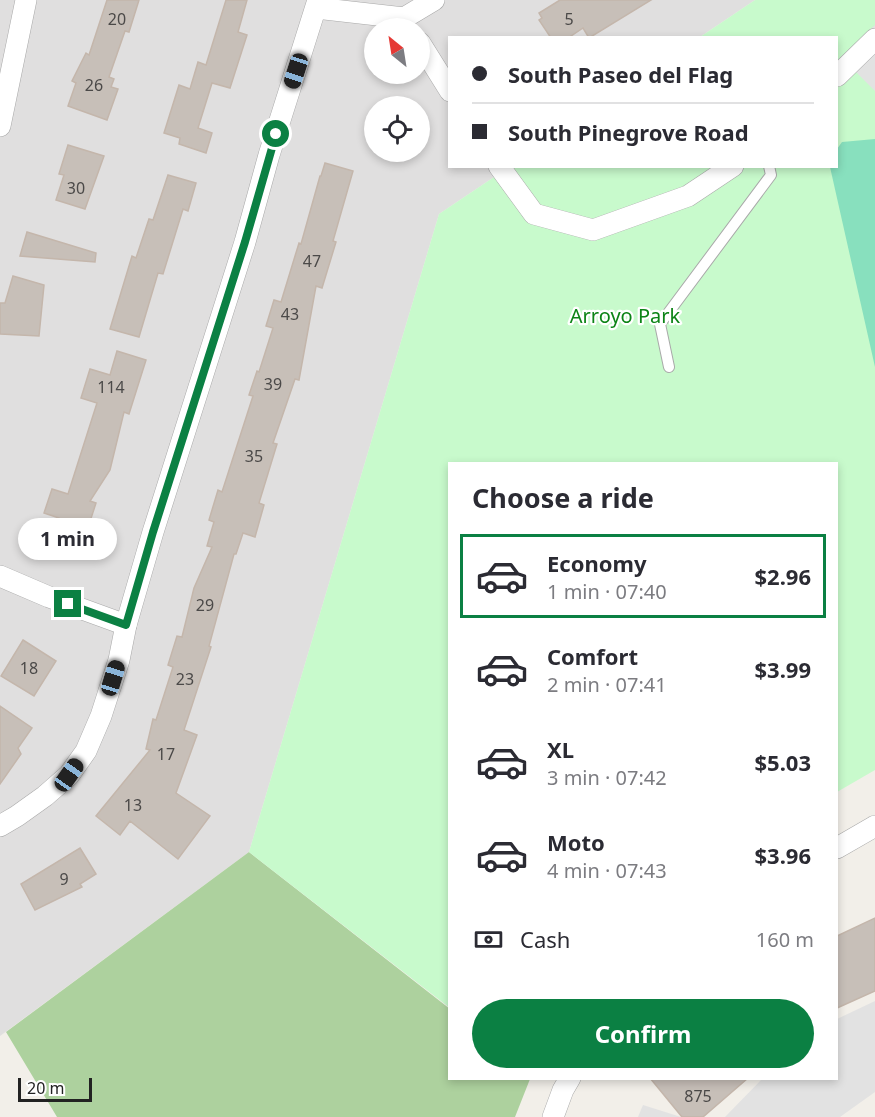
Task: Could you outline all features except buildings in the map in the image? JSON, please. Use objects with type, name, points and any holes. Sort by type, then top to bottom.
[{"type":"street","points":[[0,126],[26,0]]},
{"type":"street","points":[[413,18],[434,0]]},
{"type":"street","points":[[0,826],[45,796],[69,775],[86,751],[105,705],[157,521],[317,4],[383,18]]},
{"type":"street","points":[[838,75],[875,39]]},
{"type":"street","points":[[430,59],[448,88]]},
{"type":"street","points":[[500,168],[534,214],[593,230],[688,196],[731,168]]},
{"type":"street","points":[[0,576],[49,597],[126,625]]},
{"type":"street","points":[[838,847],[875,826]]},
{"type":"street","points":[[553,1117],[569,1080]]},
{"type":"lane","points":[[669,367],[660,324],[771,175],[769,168]]},
{"type":"shaded area","points":[[0,0],[755,0],[701,36],[448,36],[448,168],[508,168],[439,214],[249,852],[0,1036]]},
{"type":"shaded area","points":[[875,25],[875,91],[841,57]]},
{"type":"shaded area","points":[[875,1001],[875,1092],[840,1117],[725,1117],[761,1080],[838,1080],[838,1019]]},
{"type":"shaded area","points":[[643,1105],[681,1117],[638,1117]]},
{"type":"green space","name":"Arroyo Park","points":[[755,0],[875,0],[875,770],[838,791],[838,462],[448,462],[448,1006],[249,852],[439,214],[508,168],[838,168],[838,36],[701,36]]},
{"type":"green space","points":[[875,139],[875,367],[830,168],[838,168],[838,148],[842,142]]},
{"type":"green space","points":[[249,852],[448,1007],[448,1080],[530,1080],[515,1117],[57,1117],[6,1032]]},
{"type":"route","points":[[68,604],[126,625],[153,532],[245,242],[276,134]]}]
